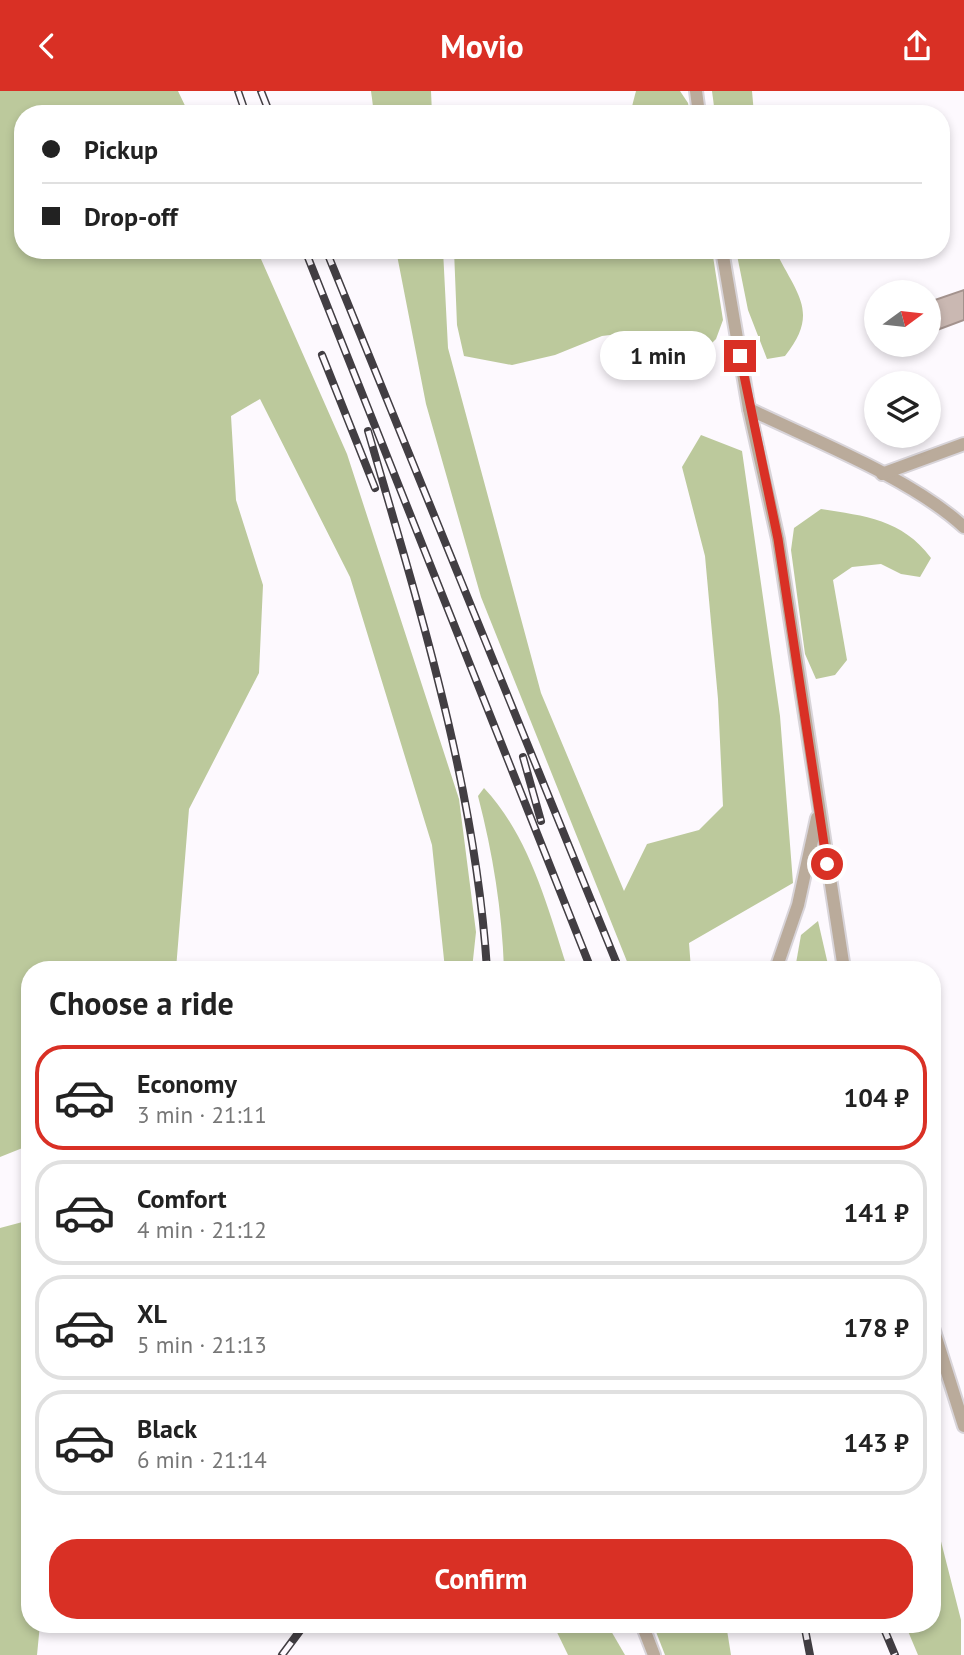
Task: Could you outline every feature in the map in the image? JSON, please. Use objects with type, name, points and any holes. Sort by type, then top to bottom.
[{"type":"lane","points":[[724,259],[749,409],[778,539],[843,961]]},
{"type":"lane","points":[[749,409],[943,507],[964,527]]},
{"type":"lane","points":[[882,474],[964,444]]},
{"type":"lane","points":[[779,961],[798,905],[818,811]]},
{"type":"lane","points":[[941,1353],[964,1426]]},
{"type":"lane","points":[[645,1633],[654,1655]]},
{"type":"green space","points":[[0,91],[178,91],[185,105],[14,105],[14,259],[261,259],[347,454],[459,799],[476,932],[473,961],[444,961],[432,845],[350,577],[260,399],[231,416],[236,500],[263,585],[259,673],[189,809],[177,961],[21,961],[21,1149],[0,1157]]},
{"type":"green space","points":[[371,91],[431,91],[432,105],[373,105]]},
{"type":"green space","points":[[636,91],[680,91],[688,105],[632,105]]},
{"type":"green space","points":[[712,91],[752,91],[753,105],[714,105]]},
{"type":"green space","points":[[398,259],[443,259],[448,348],[541,693],[624,891],[647,844],[699,830],[723,806],[718,699],[705,556],[682,467],[701,435],[742,451],[780,716],[793,883],[689,943],[690,961],[627,961],[481,597],[426,404]]},
{"type":"green space","points":[[454,259],[713,259],[723,320],[716,339],[696,359],[665,362],[642,331],[602,336],[555,355],[512,365],[464,356],[457,325]]},
{"type":"green space","points":[[738,259],[780,259],[797,292],[803,315],[796,341],[785,356],[767,359],[748,310]]},
{"type":"green space","points":[[821,509],[867,517],[895,527],[920,545],[931,558],[920,577],[901,574],[881,564],[852,567],[833,580],[847,660],[835,675],[816,679],[805,654],[791,550],[794,528]]},
{"type":"green space","points":[[484,788],[500,807],[525,849],[565,961],[503,961],[496,882],[478,796]]},
{"type":"green space","points":[[818,921],[827,961],[796,961],[801,935]]},
{"type":"green space","points":[[21,1222],[21,1633],[39,1633],[37,1655],[0,1655],[0,1228]]},
{"type":"green space","points":[[941,1541],[961,1620],[961,1655],[918,1655],[909,1633],[941,1633]]},
{"type":"green space","points":[[557,1633],[612,1633],[625,1655],[568,1655]]},
{"type":"green space","points":[[656,1633],[727,1633],[731,1655],[665,1655]]},
{"type":"building","points":[[964,290],[964,320],[942,328],[942,298]]},
{"type":"railway","points":[[238,91],[243,105]]},
{"type":"railway","points":[[261,91],[266,105]]},
{"type":"railway","points":[[309,259],[588,961]]},
{"type":"railway","points":[[330,259],[616,961]]},
{"type":"railway","points":[[322,355],[375,488]]},
{"type":"railway","points":[[368,431],[425,630],[458,764],[481,900],[486,961]]},
{"type":"railway","points":[[523,757],[541,821]]},
{"type":"railway","points":[[282,1655],[298,1633]]},
{"type":"railway","points":[[806,1633],[810,1655]]},
{"type":"railway","points":[[886,1633],[895,1655]]},
{"type":"route","points":[[740,356],[778,539],[827,864]]}]
